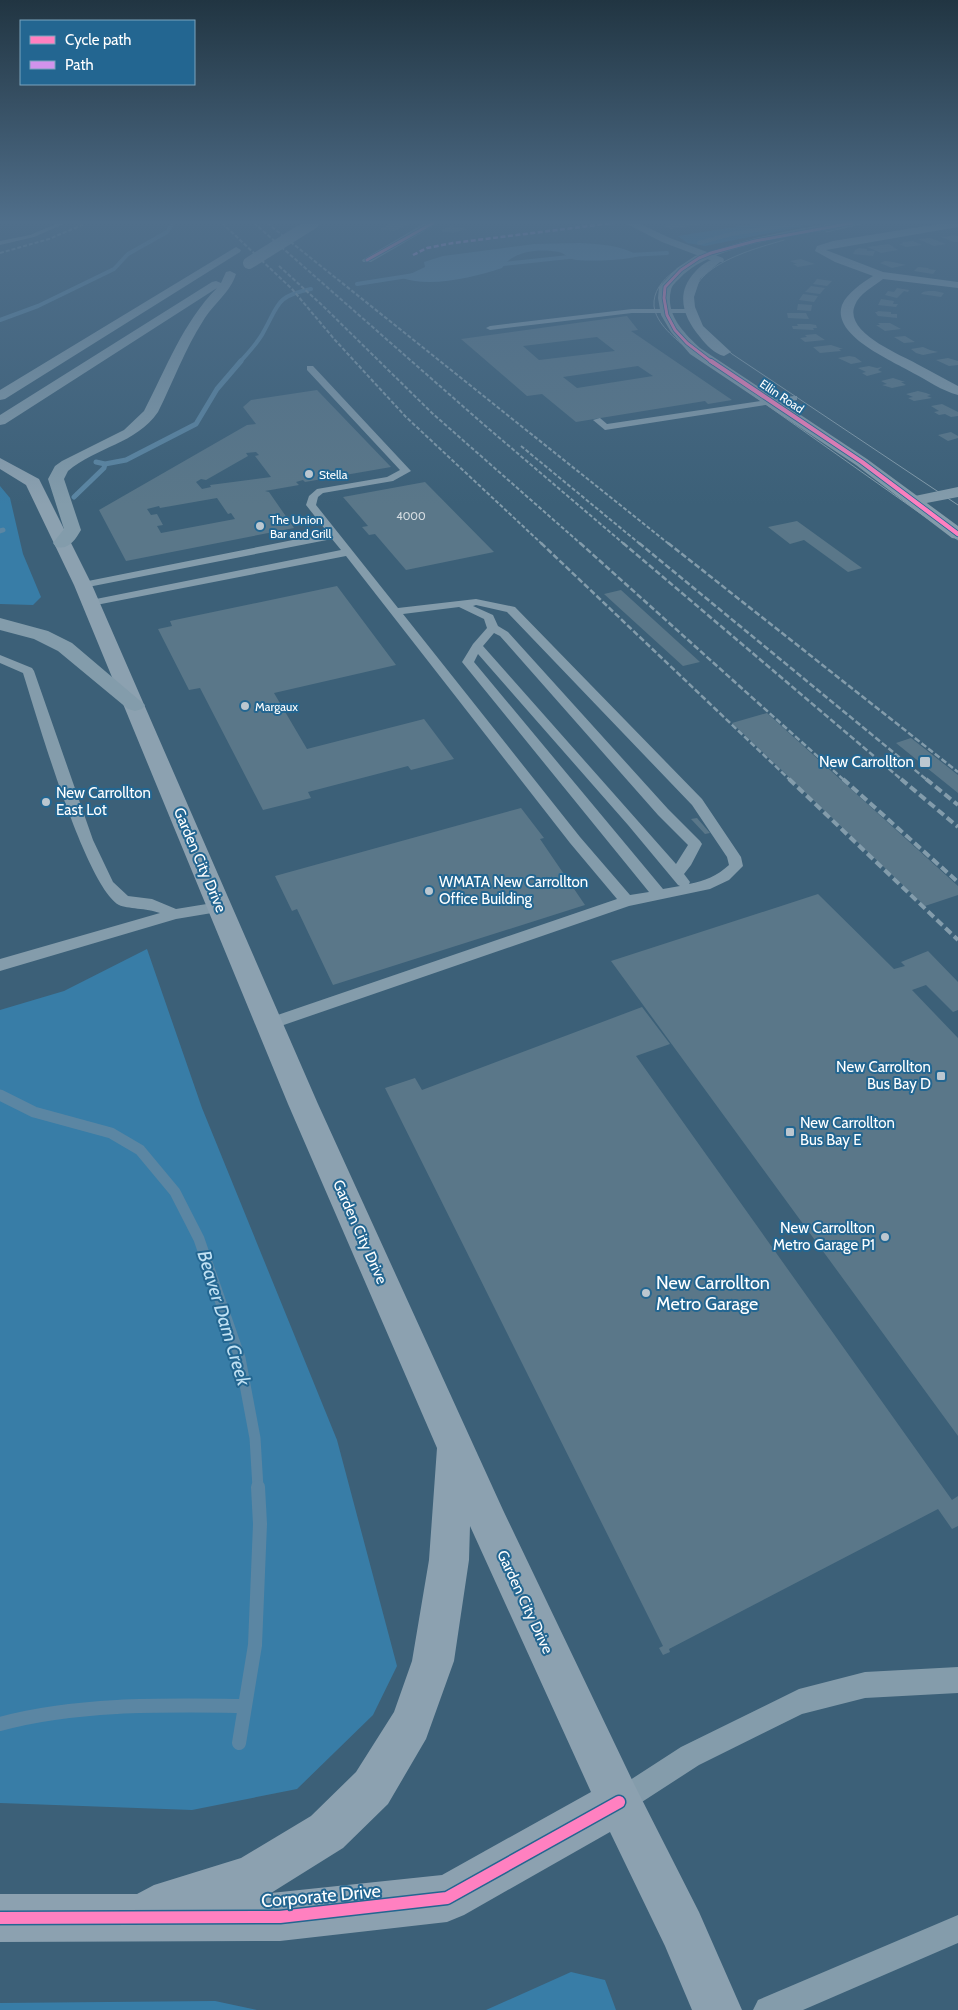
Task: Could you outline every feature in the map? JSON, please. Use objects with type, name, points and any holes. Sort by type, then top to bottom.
[{"type":"highway","points":[[0,396],[128,317]]},
{"type":"highway","points":[[0,421],[163,317]]},
{"type":"highway","points":[[62,543],[73,530],[56,479],[61,469],[76,458],[119,438],[144,421],[151,412],[199,317]]},
{"type":"highway","points":[[0,624],[41,635],[65,647],[135,705]]},
{"type":"main road","name":"Garden City Drive","points":[[0,463],[33,482],[87,594],[269,1024],[489,1524],[619,1802],[682,1929],[717,2010]]},
{"type":"main road","points":[[129,1917],[252,1878],[327,1832],[372,1788],[411,1724],[433,1661],[449,1560],[455,1445]]},
{"type":"main road","name":"Corporate Drive","points":[[0,1918],[280,1918],[447,1898],[619,1802]]},
{"type":"street","name":"Ellin Road","points":[[667,317],[674,330],[695,351],[771,402],[917,492],[958,534]]},
{"type":"street","points":[[693,317],[706,338],[732,357]]},
{"type":"street","points":[[848,317],[854,330],[873,346],[958,391]]},
{"type":"street","name":"Ellin Road","points":[[775,384],[808,408]]},
{"type":"street","points":[[917,492],[934,496],[950,507]]},
{"type":"street","points":[[934,496],[958,492]]},
{"type":"lane","points":[[490,328],[582,317]]},
{"type":"lane","points":[[520,324],[527,330]]},
{"type":"lane","points":[[310,368],[406,471],[390,479],[332,488],[320,492],[314,496],[311,506],[575,840],[627,901]]},
{"type":"lane","points":[[597,420],[605,427],[794,398]]},
{"type":"lane","points":[[381,468],[390,479]]},
{"type":"lane","points":[[365,471],[375,482]]},
{"type":"lane","points":[[87,594],[335,535]]},
{"type":"lane","points":[[87,594],[349,552]]},
{"type":"lane","points":[[269,1024],[627,901],[705,886],[724,877],[736,866],[734,857],[697,802],[511,609],[484,602],[458,603],[396,612]]},
{"type":"lane","points":[[458,603],[489,617],[493,628],[504,634],[657,805],[695,844],[684,865],[676,873]]},
{"type":"lane","points":[[493,628],[477,646],[468,662],[660,895]]},
{"type":"lane","points":[[477,646],[633,822],[689,889]]},
{"type":"lane","points":[[0,659],[28,671],[86,840],[107,884],[124,901],[152,904],[176,914]]},
{"type":"lane","points":[[0,965],[176,914],[219,907]]},
{"type":"lane","points":[[619,1802],[690,1756],[799,1702],[865,1686],[958,1680]]},
{"type":"lane","points":[[768,2010],[958,1930]]},
{"type":"shaded area","points":[[0,486],[10,498],[23,554],[41,597],[33,605],[0,604]]},
{"type":"shaded area","points":[[147,949],[202,1108],[337,1440],[397,1666],[373,1715],[297,1789],[192,1810],[0,1803],[0,1010],[64,991]]},
{"type":"shaded area","points":[[571,1972],[605,1980],[616,2010],[486,2010]]},
{"type":"shaded area","points":[[215,2001],[257,2010],[0,2010],[0,2003]]},
{"type":"building","points":[[628,317],[638,330],[631,331],[732,400],[708,404],[705,401],[576,422],[542,394],[527,396],[461,339]],"holes":[[[597,337],[615,351],[539,360],[523,346]],[[638,366],[653,376],[577,388],[563,377]]]},
{"type":"building","points":[[808,317],[809,319],[788,318]]},
{"type":"building","points":[[878,323],[890,323],[901,329],[885,331],[876,325],[880,325]]},
{"type":"building","points":[[797,324],[816,325],[817,328],[813,328],[814,330],[793,329],[792,326],[798,326]]},
{"type":"building","points":[[816,334],[825,340],[805,342],[800,338],[807,337],[805,335]]},
{"type":"building","points":[[905,336],[915,342],[904,343],[894,337]]},
{"type":"building","points":[[831,345],[843,349],[839,349],[841,351],[820,353],[813,347]]},
{"type":"building","points":[[923,347],[938,352],[923,355],[911,349]]},
{"type":"building","points":[[855,357],[862,362],[851,364],[838,358]]},
{"type":"building","points":[[948,358],[958,361],[958,365],[949,366],[936,360]]},
{"type":"building","points":[[869,366],[882,367],[878,370],[882,372],[867,376],[862,373],[866,372],[858,368]]},
{"type":"building","points":[[893,378],[905,382],[901,382],[906,385],[892,388],[882,385],[887,384],[881,381]]},
{"type":"building","name":"Stella","points":[[317,390],[391,467],[305,482],[303,480],[296,482],[299,485],[265,491],[269,492],[294,528],[126,561],[99,510],[247,425],[256,424],[243,407],[251,400]],"holes":[[[256,452],[259,455],[255,456],[271,477],[210,485],[211,487],[202,489],[196,482],[201,479],[206,480],[248,456],[246,453]],[[217,498],[228,514],[231,513],[235,519],[161,533],[157,526],[163,525],[157,514],[151,515],[147,509]]]},
{"type":"building","points":[[918,391],[931,395],[927,396],[932,398],[914,401],[908,398],[913,397],[906,394]]},
{"type":"building","points":[[942,404],[958,412],[958,416],[939,415],[934,412],[939,411],[931,406]]},
{"type":"building","points":[[951,432],[958,436],[958,438],[948,441],[938,435]]},
{"type":"building","points":[[425,482],[494,552],[406,570],[375,534],[369,535],[362,527],[368,526],[343,497]]},
{"type":"building","points":[[797,521],[862,568],[848,572],[804,540],[790,544],[768,527]]},
{"type":"building","name":"Margaux","points":[[337,586],[396,665],[274,693],[307,749],[424,719],[454,759],[411,770],[408,766],[308,792],[311,798],[263,810],[200,688],[189,690],[158,629],[172,626],[170,621]]},
{"type":"building","points":[[621,590],[700,662],[683,666],[604,594]]},
{"type":"building","points":[[767,713],[958,886],[958,895],[925,906],[732,723]]},
{"type":"building","points":[[911,738],[958,775],[958,793],[896,743]]},
{"type":"building","name":"WMATA New Carrollton Office Building","points":[[521,808],[544,838],[540,839],[585,905],[333,985],[297,909],[292,911],[275,876]]},
{"type":"building","points":[[697,818],[710,833],[705,834],[691,819]]},
{"type":"building","name":"New Carrollton Metro Garage P1","points":[[818,894],[894,969],[905,966],[901,962],[928,951],[958,982],[958,1010],[953,1012],[926,985],[912,990],[958,1038],[958,1436],[611,961]]},
{"type":"building","name":"New Carrollton Metro Garage","points":[[642,1007],[670,1044],[636,1056],[952,1500],[958,1496],[958,1526],[952,1529],[938,1509],[669,1649],[670,1652],[663,1655],[659,1648],[663,1646],[385,1088],[415,1078],[422,1090]]},
{"type":"waterway","name":"Beaver Dam Creek","points":[[0,320],[9,317]]},
{"type":"waterway","points":[[239,363],[259,340],[271,317]]},
{"type":"waterway","points":[[105,464],[126,460],[196,424],[217,389],[241,361]]},
{"type":"waterway","name":"Beaver Dam Creek","points":[[96,462],[105,464]]},
{"type":"waterway","name":"Beaver Dam Creek","points":[[74,497],[104,468],[105,464]]},
{"type":"waterway","name":"Beaver Dam Creek","points":[[0,1095],[34,1112],[111,1133],[140,1150],[175,1192],[199,1239],[240,1358],[255,1438],[258,1488]]},
{"type":"waterway","name":"Beaver Dam Creek","points":[[239,1743],[255,1645],[260,1524],[258,1487]]},
{"type":"waterway","points":[[0,1724],[29,1717],[90,1709],[184,1705],[245,1706]]},
{"type":"tram line","points":[[657,317],[667,331],[689,350],[958,540]]},
{"type":"tram line","points":[[696,317],[710,335],[732,354],[958,505]]},
{"type":"railway","points":[[315,317],[406,417],[542,544]]},
{"type":"railway","points":[[334,317],[432,413],[581,544]]},
{"type":"railway","points":[[361,317],[624,544]]},
{"type":"railway","points":[[384,317],[669,544]]},
{"type":"railway","points":[[521,446],[640,544]]},
{"type":"railway","points":[[541,543],[790,780]]},
{"type":"railway","points":[[580,543],[844,780]]},
{"type":"railway","points":[[623,543],[902,780]]},
{"type":"railway","points":[[639,543],[927,780]]},
{"type":"railway","points":[[668,543],[958,772]]},
{"type":"railway","points":[[789,779],[958,940]]},
{"type":"railway","points":[[843,779],[958,882]]},
{"type":"railway","points":[[901,779],[958,827]]},
{"type":"railway","points":[[926,779],[958,805]]},
{"type":"cycle path","points":[[668,317],[675,330],[695,351],[862,462],[958,534]]},
{"type":"cycle path","points":[[0,1918],[280,1917],[447,1898],[619,1802]]},
{"type":"place","name":"Stella","points":[[309,474]]},
{"type":"place","name":"The Union Bar and Grill","points":[[260,526]]},
{"type":"place","name":"Margaux","points":[[245,706]]},
{"type":"place","name":"New Carrollton","points":[[925,762]]},
{"type":"place","name":"New Carrollton East Lot","points":[[46,802]]},
{"type":"place","name":"WMATA New Carrollton Office Building","points":[[429,891]]},
{"type":"place","name":"New Carrollton Bus Bay D","points":[[941,1076]]},
{"type":"place","name":"New Carrollton Bus Bay E","points":[[790,1132]]},
{"type":"place","name":"New Carrollton Metro Garage P1","points":[[885,1237]]},
{"type":"place","name":"New Carrollton Metro Garage","points":[[646,1293]]}]
